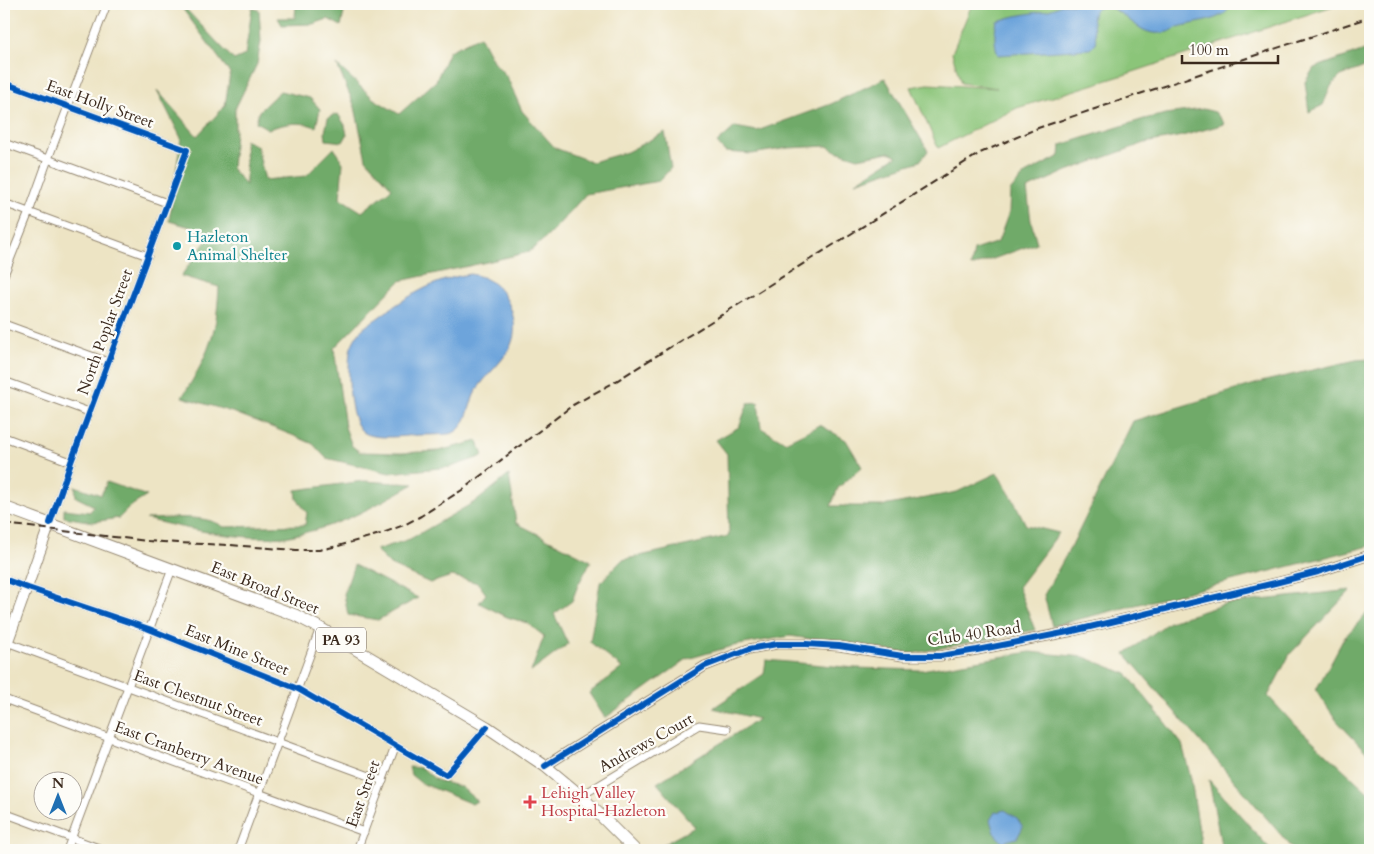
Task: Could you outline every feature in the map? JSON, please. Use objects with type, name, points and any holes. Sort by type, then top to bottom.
[{"type":"highway","name":"East Broad Street","points":[[4,507],[295,615],[320,628],[487,727],[545,766],[581,796],[635,850]]},
{"type":"main road","points":[[5,646],[28,588],[50,524]]},
{"type":"street","points":[[4,275],[6,262],[29,212],[107,4]]},
{"type":"street","name":"East Holly Street","points":[[4,83],[187,150]]},
{"type":"street","points":[[4,142],[167,203]]},
{"type":"street","name":"North Poplar Street","points":[[50,524],[71,462],[187,150]]},
{"type":"street","points":[[4,203],[148,256]]},
{"type":"street","points":[[4,324],[108,362]]},
{"type":"street","points":[[4,381],[90,412]]},
{"type":"street","points":[[4,437],[71,462]]},
{"type":"street","name":"Club 40 Road","points":[[545,766],[705,666],[749,649],[777,644],[806,644],[839,646],[904,656],[940,656],[1073,631],[1275,584],[1370,555]]},
{"type":"street","points":[[67,850],[172,568]]},
{"type":"street","name":"East Mine Street","points":[[4,579],[149,629],[298,689],[446,776],[487,727]]},
{"type":"street","points":[[238,850],[320,628]]},
{"type":"street","name":"East Chestnut Street","points":[[5,646],[128,687],[383,781]]},
{"type":"street","name":"East Cranberry Avenue","points":[[4,699],[364,832]]},
{"type":"street","name":"Andrews Court","points":[[581,796],[699,725],[726,729]]},
{"type":"street","name":"East Street","points":[[357,850],[395,747]]},
{"type":"street","points":[[4,813],[104,850]]},
{"type":"green space","points":[[179,4],[234,60],[245,55],[252,8],[259,10],[261,41],[257,64],[235,109],[232,169],[246,185],[245,140],[257,146],[265,180],[306,176],[334,148],[343,163],[340,198],[362,212],[392,188],[366,159],[355,107],[337,65],[374,99],[399,114],[436,81],[449,51],[480,36],[493,61],[507,77],[522,111],[555,148],[592,162],[627,152],[665,132],[671,168],[659,181],[586,194],[549,235],[529,252],[400,281],[334,348],[345,427],[352,446],[360,452],[401,453],[438,451],[478,441],[483,456],[451,467],[389,473],[326,458],[313,444],[297,437],[235,413],[182,397],[200,366],[210,342],[216,316],[219,287],[181,276],[212,233],[169,221],[181,138],[157,90],[197,136],[225,106],[230,73]]},
{"type":"green space","points":[[296,4],[346,4],[341,26],[328,19],[313,24],[282,25],[278,18],[295,18]]},
{"type":"green space","points":[[972,4],[1339,4],[1017,108],[938,148],[911,87],[928,84],[997,88],[961,83],[952,53]]},
{"type":"green space","points":[[1370,48],[1370,65],[1341,76],[1331,86],[1323,105],[1309,112],[1305,82],[1314,68]]},
{"type":"green space","points":[[885,78],[928,151],[920,161],[856,182],[897,156],[889,152],[858,158],[827,146],[788,148],[752,154],[725,152],[717,143],[735,127],[757,131],[831,104]]},
{"type":"green space","points":[[280,91],[310,98],[320,109],[316,127],[297,123],[268,129],[256,122],[259,111]]},
{"type":"green space","points":[[1203,109],[1215,112],[1225,124],[1182,136],[1145,143],[1067,171],[1027,189],[1031,221],[1037,243],[971,267],[974,250],[998,242],[1009,212],[1010,191],[1025,174],[1060,156],[1061,145],[1144,119]]},
{"type":"green space","points":[[338,114],[345,125],[347,135],[343,142],[326,140],[325,132],[328,118]]},
{"type":"green space","points":[[1370,359],[1370,546],[1052,626],[1044,595],[1074,541],[1133,421],[1265,381],[1356,360]]},
{"type":"green space","points":[[758,402],[761,428],[785,442],[820,425],[846,440],[862,467],[838,488],[831,506],[883,506],[957,492],[997,473],[1026,525],[1059,533],[1018,587],[1035,630],[910,654],[790,636],[733,646],[687,659],[605,718],[589,693],[622,668],[590,642],[600,583],[622,560],[729,536],[727,454],[716,440],[739,427],[748,403]]},
{"type":"green space","points":[[509,475],[516,523],[591,561],[572,601],[554,614],[568,644],[531,672],[544,636],[527,623],[507,617],[479,603],[486,594],[478,583],[452,576],[430,583],[390,565],[376,550],[410,539],[478,500]]},
{"type":"green space","points":[[364,481],[414,484],[347,519],[318,529],[285,537],[232,536],[146,519],[197,518],[224,527],[305,525],[307,513],[297,499],[296,490]]},
{"type":"green space","points":[[107,482],[147,496],[131,506],[119,518],[93,522],[64,517],[64,509],[90,512],[94,506],[76,497],[75,486],[101,495]]},
{"type":"green space","points":[[354,565],[418,598],[378,620],[348,615],[344,594]]},
{"type":"green space","points":[[1351,590],[1290,654],[1268,696],[1290,720],[1370,794],[1370,850],[1294,850],[1125,654],[1169,622],[1225,604]]},
{"type":"green space","points":[[1370,610],[1370,756],[1337,721],[1316,690],[1344,638]]},
{"type":"green space","points":[[1030,652],[1084,657],[1127,674],[1182,744],[1191,779],[1202,850],[700,850],[695,845],[683,850],[653,850],[695,827],[657,783],[759,719],[713,708],[764,674],[766,660],[856,668],[921,670]]},
{"type":"green space","points":[[409,767],[422,768],[436,780],[461,787],[477,801],[472,804],[421,783],[411,775]]},
{"type":"green space","points":[[1209,780],[1271,850],[1222,850]]},
{"type":"water","points":[[1063,4],[1225,4],[1228,10],[1212,19],[1178,27],[1168,32],[1151,33],[1143,30],[1120,13],[1108,7],[1103,7],[1094,12],[1093,22],[1096,39],[1095,44],[1090,49],[998,55],[995,38],[997,21],[1048,10]]},
{"type":"water","points":[[470,274],[485,278],[501,291],[513,314],[514,335],[509,349],[502,360],[476,391],[462,426],[453,433],[397,437],[372,436],[363,432],[354,416],[350,393],[350,351],[357,336],[362,329],[422,290],[457,276]]},
{"type":"water","points":[[1005,810],[1017,818],[1023,827],[1017,838],[1002,842],[994,833],[990,820],[995,812]]},
{"type":"railway","points":[[4,524],[148,541],[296,550],[319,550],[380,534],[421,516],[462,490],[573,405],[613,383],[980,153],[1038,128],[1370,17]]},
{"type":"cycle path","points":[[4,83],[187,150],[50,523]]},
{"type":"cycle path","points":[[545,766],[705,666],[749,649],[777,644],[806,644],[839,646],[903,656],[940,656],[1073,631],[1318,572],[1370,555]]},
{"type":"cycle path","points":[[4,579],[149,629],[298,689],[446,775],[487,727]]},
{"type":"place","name":"Hazleton Animal Shelter","points":[[177,246]]},
{"type":"place","name":"Lehigh Valley Hospital-Hazleton","points":[[530,802]]}]
